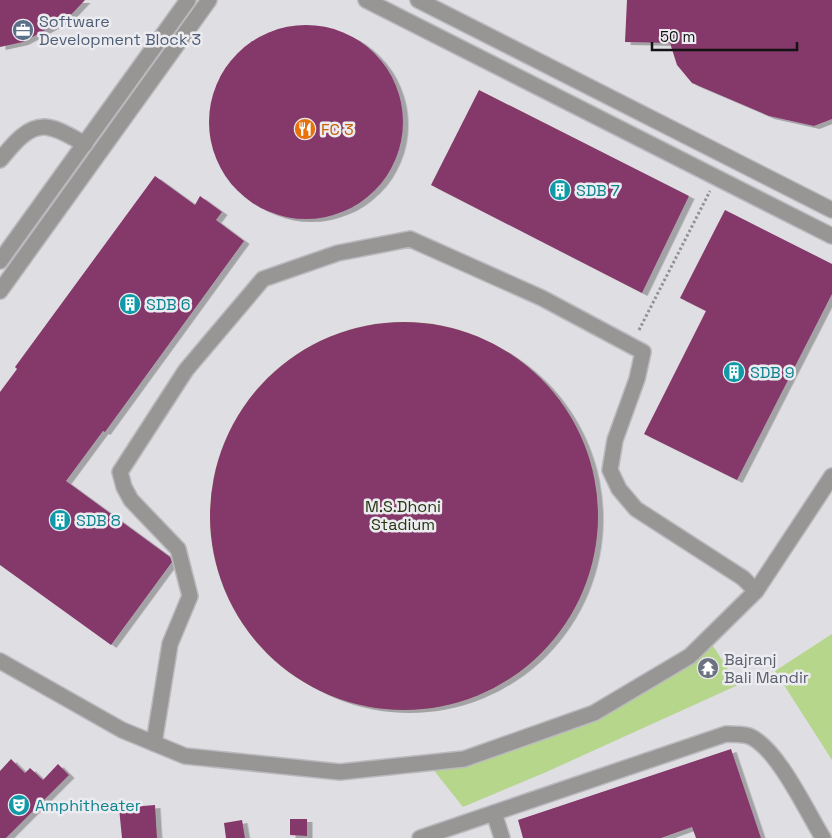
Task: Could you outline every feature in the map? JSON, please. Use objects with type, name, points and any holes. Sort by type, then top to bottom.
[{"type":"street","points":[[0,262],[188,0]]},
{"type":"street","points":[[0,291],[209,0]]},
{"type":"street","points":[[366,0],[832,236]]},
{"type":"street","points":[[418,0],[832,210]]},
{"type":"street","points":[[0,160],[18,140],[31,130],[45,127],[62,132],[84,144]]},
{"type":"street","points":[[154,743],[170,644],[190,596],[178,549],[131,500],[124,487],[120,472],[186,370],[263,279],[338,253],[410,239],[542,298],[643,352],[637,379],[615,440],[610,470],[619,489],[636,509],[743,578],[756,591]]},
{"type":"street","points":[[0,661],[122,730],[185,756],[340,772],[464,759],[594,713],[690,656],[756,591],[832,476]]},
{"type":"street","points":[[420,838],[726,734],[748,736],[763,744],[792,786],[823,838]]},
{"type":"street","points":[[494,813],[502,838]]},
{"type":"path","points":[[631,346],[717,177]]},
{"type":"green space","name":"M.S.Dhoni Stadium","points":[[404,322],[442,326],[478,337],[512,355],[541,379],[565,408],[583,442],[594,478],[598,516],[594,554],[583,590],[565,624],[541,653],[512,677],[478,695],[442,706],[404,710],[366,706],[330,695],[296,677],[267,653],[243,624],[225,590],[214,554],[210,516],[214,478],[225,442],[243,408],[267,379],[296,355],[330,337],[366,326]]},
{"type":"green space","points":[[832,634],[832,760],[775,671]]},
{"type":"green space","points":[[708,638],[738,685],[544,773],[463,807],[428,763],[584,717]]},
{"type":"building","name":"Software Development Block 3","points":[[0,0],[85,0],[68,18],[23,42],[0,47]]},
{"type":"building","points":[[627,0],[832,0],[832,119],[814,126],[769,116],[692,83],[677,65],[670,43],[625,42]]},
{"type":"building","name":"FC 3","points":[[296,25],[316,25],[352,36],[375,53],[387,68],[396,85],[403,112],[403,132],[396,159],[387,176],[375,191],[360,203],[343,212],[316,219],[296,219],[260,208],[244,197],[231,184],[220,168],[213,150],[209,132],[209,112],[220,76],[231,60],[244,47],[260,36],[278,29]]},
{"type":"building","name":"SDB 7","points":[[479,90],[689,196],[642,293],[431,185]]},
{"type":"building","points":[[155,176],[195,205],[200,196],[222,212],[216,220],[244,241],[105,432],[103,431],[66,481],[170,557],[172,562],[111,645],[0,565],[0,392],[17,369],[15,367]]},
{"type":"building","name":"SDB 9","points":[[725,210],[832,264],[832,294],[737,480],[644,434],[706,311],[680,298]]},
{"type":"building","name":"M.S.Dhoni Stadium","points":[[404,322],[442,326],[478,337],[512,355],[541,379],[565,408],[583,442],[594,478],[598,516],[594,554],[583,590],[565,624],[541,653],[512,677],[478,695],[442,706],[404,710],[366,706],[330,695],[296,677],[267,653],[243,624],[225,590],[214,554],[210,516],[214,478],[225,442],[243,408],[267,379],[296,355],[330,337],[366,326]]},
{"type":"building","points":[[731,749],[761,838],[696,838],[692,827],[661,838],[523,838],[518,820]]},
{"type":"building","name":"Amphitheater","points":[[11,759],[25,773],[30,768],[43,780],[58,764],[69,775],[6,838],[0,838],[0,771]]},
{"type":"building","points":[[155,805],[157,838],[122,838],[119,808]]},
{"type":"building","points":[[290,819],[307,819],[307,836],[290,835]]},
{"type":"building","points":[[242,820],[245,838],[226,838],[224,823]]},
{"type":"place","name":"Software Development Block 3","points":[[23,30]]},
{"type":"place","name":"FC 3","points":[[305,129]]},
{"type":"place","name":"SDB 7","points":[[560,190]]},
{"type":"place","name":"SDB 6","points":[[130,304]]},
{"type":"place","name":"SDB 9","points":[[734,372]]},
{"type":"place","name":"SDB 8","points":[[60,520]]},
{"type":"place","name":"Bajranj Bali Mandir","points":[[708,668]]},
{"type":"place","name":"Amphitheater","points":[[19,805]]}]
